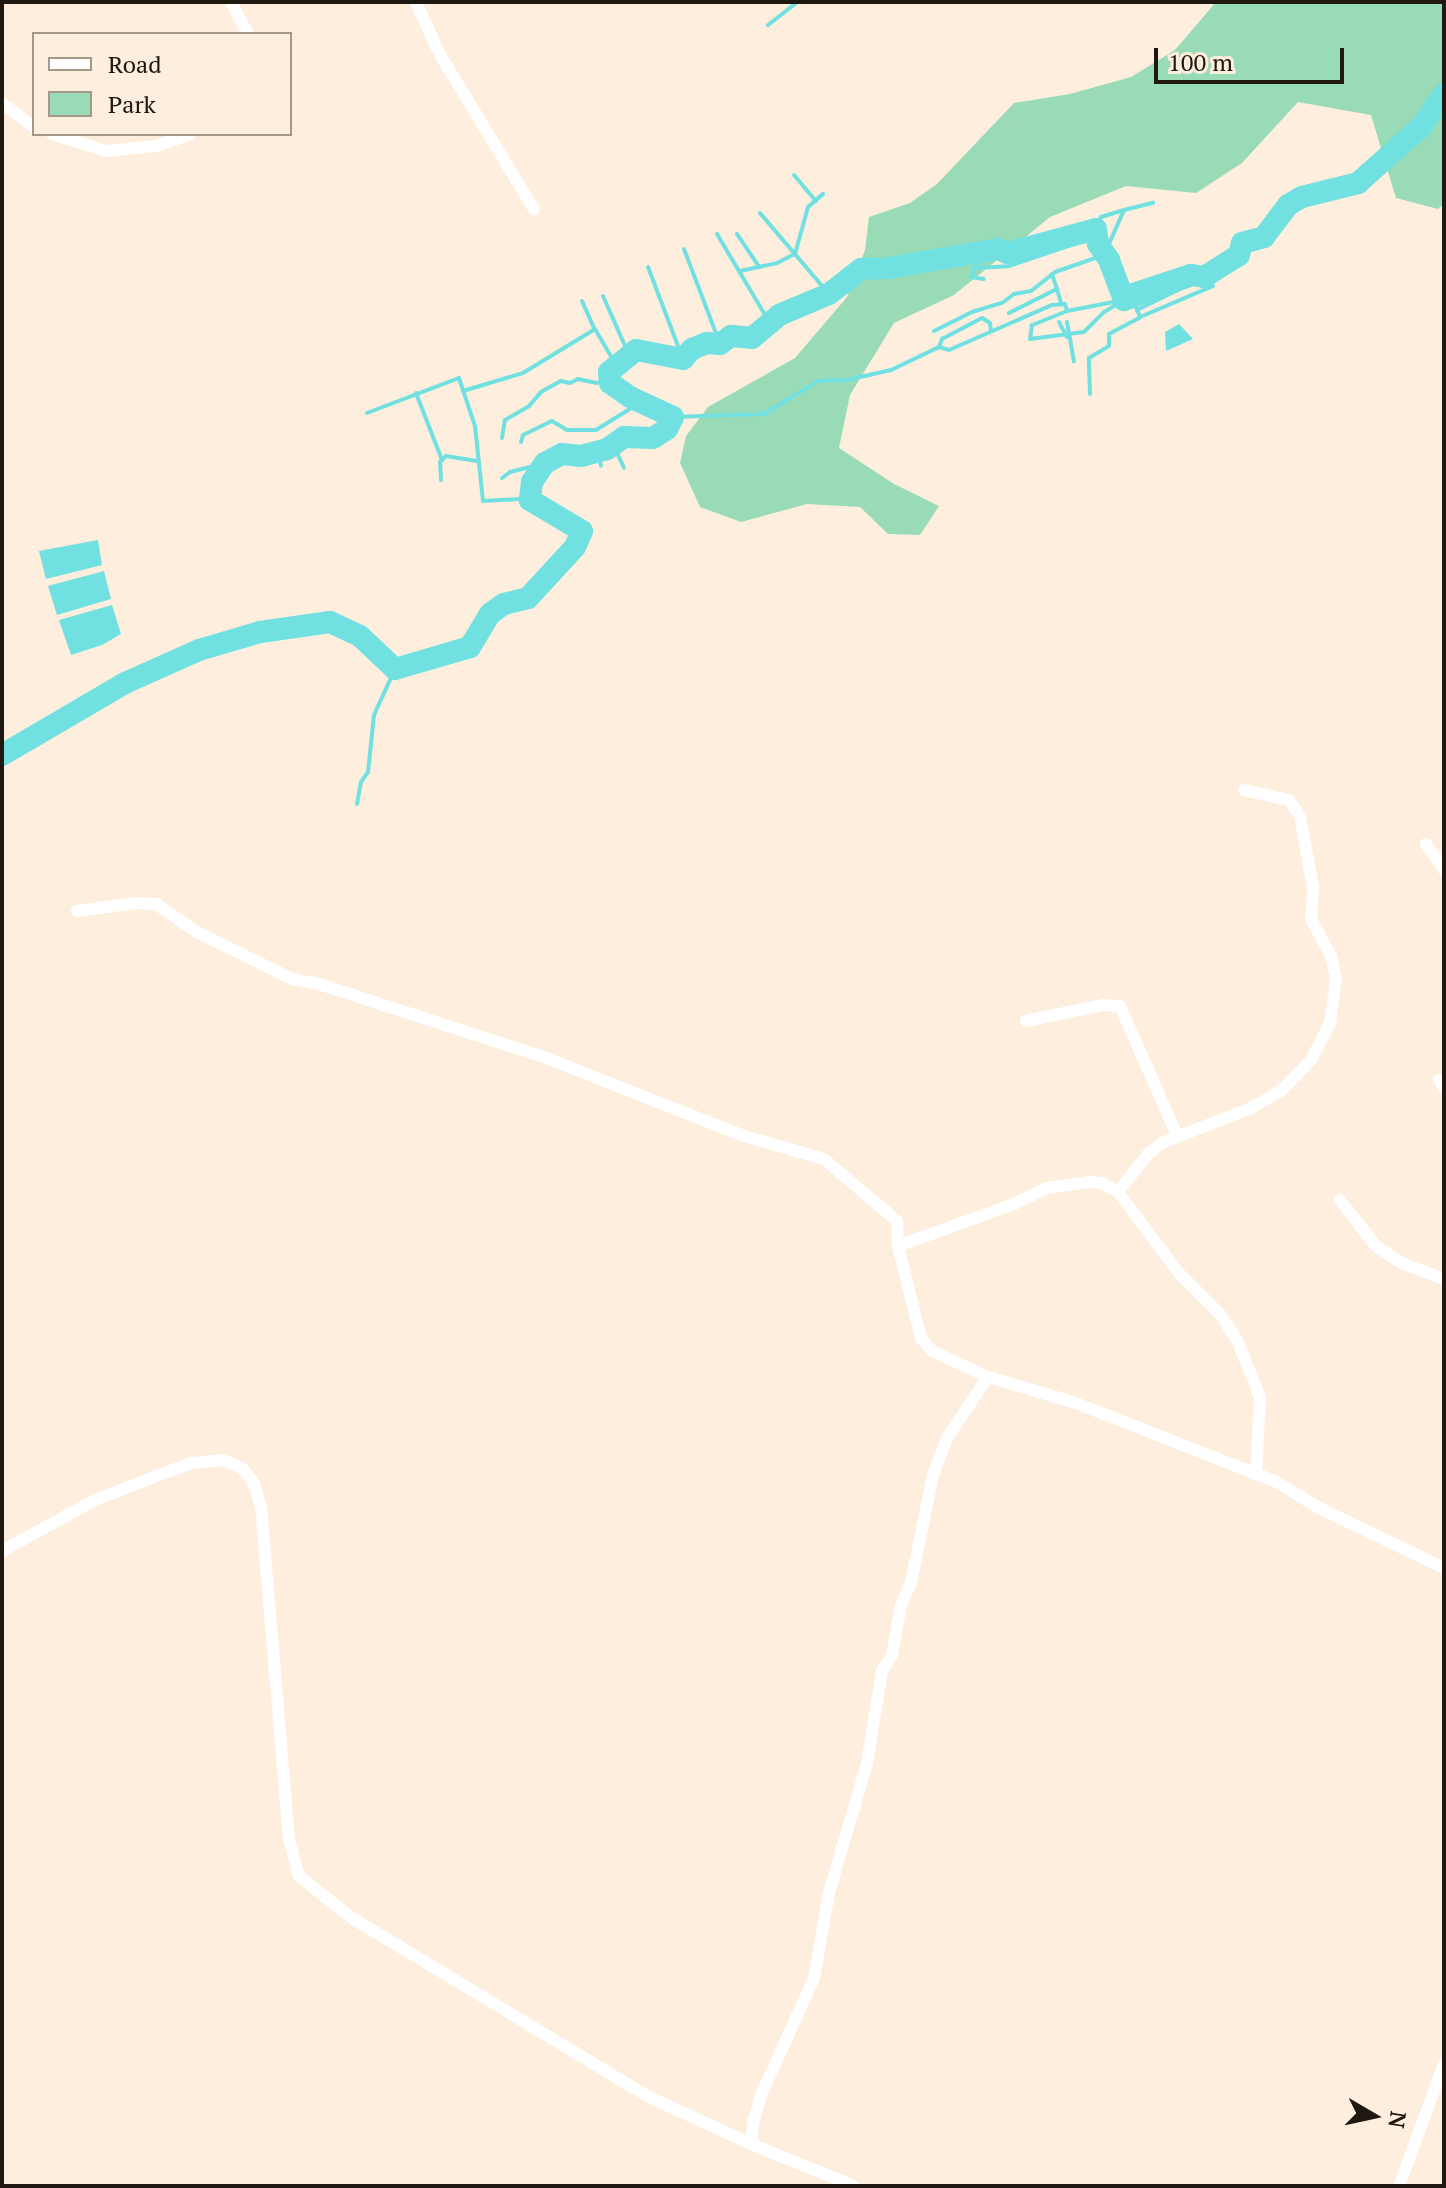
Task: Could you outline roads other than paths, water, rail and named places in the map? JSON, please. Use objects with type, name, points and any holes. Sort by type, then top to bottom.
[{"type":"street","points":[[231,2],[247,32]]},
{"type":"street","points":[[416,2],[439,53],[534,209]]},
{"type":"street","points":[[2,103],[32,126]]},
{"type":"street","points":[[58,136],[106,151],[156,146],[184,136]]},
{"type":"street","points":[[1118,1192],[1148,1154],[1177,1135],[1251,1108],[1282,1090],[1311,1060],[1330,1023],[1336,978],[1331,956],[1311,919],[1311,875],[1300,816],[1289,800],[1244,790]]},
{"type":"street","points":[[1426,844],[1444,870]]},
{"type":"street","points":[[77,911],[135,903],[156,904],[197,932],[292,979],[322,985],[541,1056],[744,1136],[824,1159],[897,1221],[898,1246],[921,1338],[932,1351],[988,1377],[1073,1402],[1275,1481],[1319,1508],[1444,1568]]},
{"type":"street","points":[[1026,1021],[1103,1005],[1120,1006],[1177,1135]]},
{"type":"street","points":[[898,1246],[1014,1204],[1047,1188],[1088,1182],[1102,1183],[1118,1192],[1178,1272],[1220,1314],[1237,1340],[1260,1397],[1256,1475]]},
{"type":"street","points":[[1340,1200],[1376,1246],[1401,1263],[1444,1279]]},
{"type":"street","points":[[751,2144],[761,2095],[814,1978],[829,1893],[867,1763],[882,1671],[892,1655],[901,1605],[911,1583],[933,1475],[947,1438],[988,1377]]},
{"type":"street","points":[[2,1551],[97,1499],[191,1463],[223,1460],[242,1468],[254,1483],[261,1507],[289,1839],[299,1876],[352,1918],[649,2097],[751,2144],[854,2186]]},
{"type":"street","points":[[1399,2186],[1444,2064]]},
{"type":"water","points":[[1179,324],[1193,339],[1166,351],[1165,332]]},
{"type":"water","points":[[98,540],[102,565],[46,579],[39,551]]},
{"type":"water","points":[[104,571],[111,599],[57,615],[48,586]]},
{"type":"water","points":[[112,605],[121,634],[102,645],[71,655],[59,620]]},
{"type":"waterway","points":[[768,25],[797,2]]},
{"type":"waterway","points":[[2,755],[125,683],[199,650],[260,632],[330,622],[360,636],[395,669],[470,647],[490,614],[504,604],[528,598],[575,547],[582,531],[530,500],[532,482],[545,463],[562,454],[581,456],[607,449],[624,437],[653,438],[667,429],[673,417],[630,397],[610,383],[609,372],[636,350],[683,359],[692,349],[707,343],[720,344],[731,336],[752,338],[779,315],[829,294],[861,269],[889,268],[998,249],[1007,253],[1096,229],[1098,244],[1109,260],[1124,300],[1192,275],[1204,277],[1239,255],[1242,243],[1264,237],[1288,205],[1302,197],[1358,183],[1420,128],[1444,94]]},
{"type":"waterway","points":[[794,175],[816,201]]},
{"type":"waterway","points":[[740,271],[777,263],[795,254],[808,207],[823,194]]},
{"type":"waterway","points":[[974,268],[1009,266],[1089,239],[1098,257],[1108,246],[1124,210],[1153,203]]},
{"type":"waterway","points":[[1096,229],[1101,217],[1124,210]]},
{"type":"waterway","points":[[760,213],[829,294]]},
{"type":"waterway","points":[[717,234],[771,325]]},
{"type":"waterway","points":[[737,234],[759,267]]},
{"type":"waterway","points":[[684,249],[720,344]]},
{"type":"waterway","points":[[981,254],[971,277],[984,279]]},
{"type":"waterway","points":[[934,331],[972,312],[1002,303],[1014,294],[1031,291],[1055,272],[1098,257],[1105,269],[1111,266]]},
{"type":"waterway","points":[[1120,289],[1189,266],[1192,275]]},
{"type":"waterway","points":[[648,267],[683,359]]},
{"type":"waterway","points":[[1052,274],[1057,289]]},
{"type":"waterway","points":[[1132,298],[1140,317],[1213,286],[1209,274]]},
{"type":"waterway","points":[[1137,310],[1204,277]]},
{"type":"waterway","points":[[1009,313],[1057,289],[1061,303]]},
{"type":"waterway","points":[[603,296],[629,355]]},
{"type":"waterway","points":[[673,417],[764,414],[818,381],[847,380],[891,370],[939,347],[949,350],[1052,305],[1065,304],[1067,311],[1124,300]]},
{"type":"waterway","points":[[582,301],[594,328]]},
{"type":"waterway","points":[[1067,311],[1032,325],[1030,339],[1084,332],[1104,312],[1122,301]]},
{"type":"waterway","points":[[939,347],[942,339],[982,318],[990,323],[991,331]]},
{"type":"waterway","points":[[1090,394],[1089,358],[1109,346],[1109,334],[1139,318]]},
{"type":"waterway","points":[[1059,322],[1067,337]]},
{"type":"waterway","points":[[1067,322],[1074,361]]},
{"type":"waterway","points":[[463,391],[523,373],[595,329],[616,365]]},
{"type":"waterway","points":[[367,413],[459,378],[475,426],[483,501],[519,499],[531,492]]},
{"type":"waterway","points":[[502,438],[505,420],[529,406],[541,392],[561,381],[570,383],[578,379],[597,383],[610,378]]},
{"type":"waterway","points":[[416,393],[442,460]]},
{"type":"waterway","points":[[521,442],[523,435],[552,421],[567,430],[596,430],[641,402]]},
{"type":"waterway","points":[[620,440],[618,455],[624,468]]},
{"type":"waterway","points":[[598,451],[601,466]]},
{"type":"waterway","points":[[441,480],[440,462],[446,456],[479,461]]},
{"type":"waterway","points":[[502,478],[510,472],[545,463]]},
{"type":"waterway","points":[[357,804],[361,782],[368,772],[374,715],[395,669]]}]
